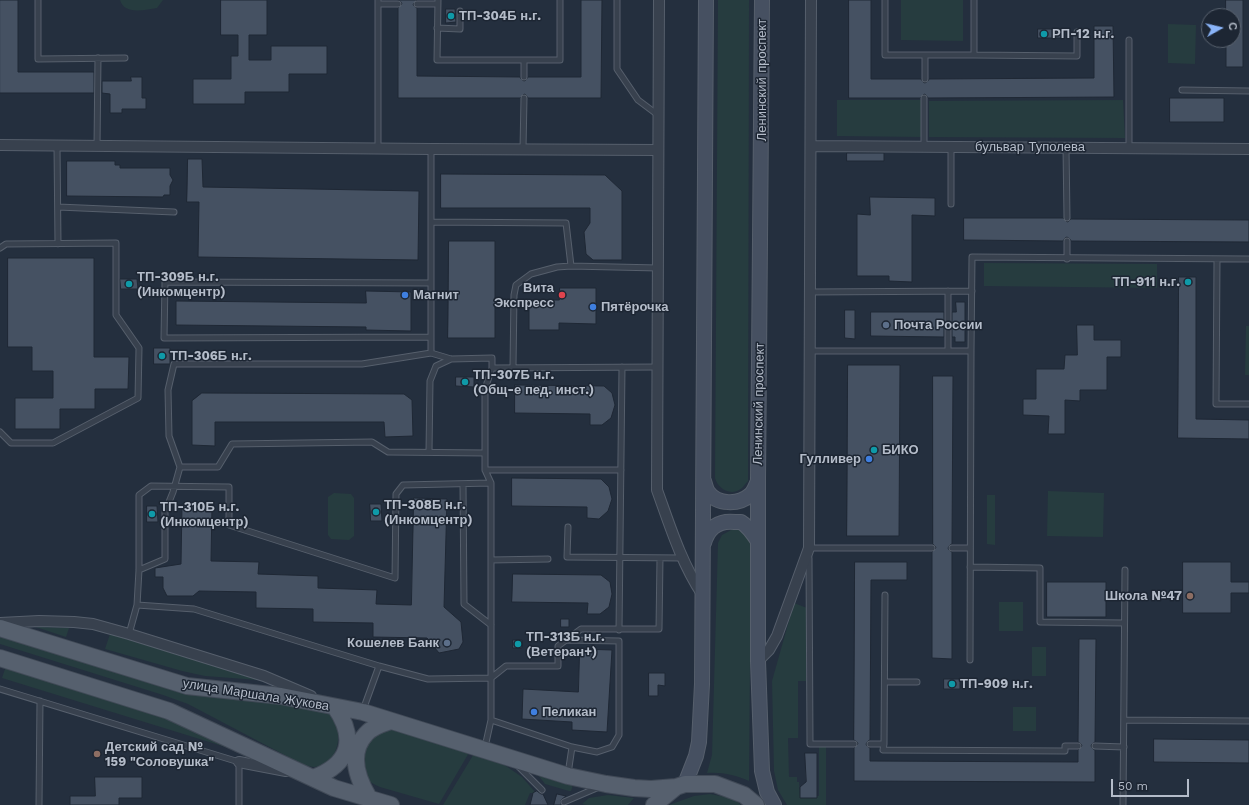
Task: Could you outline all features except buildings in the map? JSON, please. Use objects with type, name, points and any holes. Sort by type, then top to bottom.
[{"type":"main road","points":[[654,805],[680,786],[696,756],[699,742],[702,684],[703,595],[706,0]]},
{"type":"main road","name":"Ленинский проспект","points":[[762,0],[758,661],[762,771],[767,792],[774,805]]},
{"type":"main road","points":[[703,478],[708,492],[715,498],[724,502],[735,503],[751,495],[758,480]]},
{"type":"main road","points":[[703,546],[706,534],[712,528],[719,523],[729,521],[741,522],[758,541]]},
{"type":"main road","name":"улица Маршала Жукова","points":[[0,628],[188,686],[281,696],[363,712],[568,776],[606,784],[651,789],[715,784],[744,795],[756,805]]},
{"type":"main road","points":[[0,658],[169,711],[334,788],[391,805]]},
{"type":"main road","points":[[309,776],[324,774],[336,766],[344,758],[347,749],[347,732],[342,717],[335,707]]},
{"type":"main road","points":[[369,798],[360,784],[356,769],[356,752],[366,733],[379,725],[391,721]]},
{"type":"street","points":[[659,0],[657,490],[682,558],[703,595]]},
{"type":"street","points":[[758,661],[769,650],[777,636],[809,548],[811,0]]},
{"type":"street","points":[[0,145],[658,150]]},
{"type":"street","name":"бульвар Туполева","points":[[811,146],[1249,149]]},
{"type":"street","points":[[0,623],[39,621],[93,624],[264,676],[335,707]]},
{"type":"street","points":[[239,762],[309,776]]},
{"type":"lane","points":[[38,0],[38,59],[125,58]]},
{"type":"lane","points":[[417,4],[438,2],[438,60],[560,60],[560,0]]},
{"type":"lane","points":[[617,0],[616,69],[638,100],[658,115]]},
{"type":"lane","points":[[886,0],[885,55],[1077,56],[1077,32]]},
{"type":"lane","points":[[974,0],[974,55]]},
{"type":"lane","points":[[378,148],[378,2],[398,4]]},
{"type":"lane","points":[[437,28],[460,29],[460,11]]},
{"type":"lane","points":[[1129,40],[1129,148]]},
{"type":"lane","points":[[924,79],[925,55]]},
{"type":"lane","points":[[97,146],[98,58]]},
{"type":"lane","points":[[524,60],[524,77]]},
{"type":"lane","points":[[1182,90],[1249,91]]},
{"type":"lane","points":[[523,149],[524,98]]},
{"type":"lane","points":[[924,98],[924,147]]},
{"type":"lane","points":[[57,146],[58,244]]},
{"type":"lane","points":[[951,147],[951,204]]},
{"type":"lane","points":[[1066,148],[1067,218]]},
{"type":"lane","points":[[431,149],[431,353]]},
{"type":"lane","points":[[58,207],[174,212]]},
{"type":"lane","points":[[431,222],[566,223],[571,266]]},
{"type":"lane","points":[[1067,241],[1067,259]]},
{"type":"lane","points":[[0,248],[6,244],[116,243],[116,315],[139,348],[138,398],[53,443],[11,443],[0,432]]},
{"type":"lane","points":[[970,660],[972,258],[1249,259]]},
{"type":"lane","points":[[1217,260],[1216,404],[1249,404]]},
{"type":"lane","points":[[513,367],[514,295],[516,285],[531,274],[557,267],[571,266],[658,268]]},
{"type":"lane","points":[[431,283],[164,282],[164,338],[431,337]]},
{"type":"lane","points":[[948,291],[948,351]]},
{"type":"lane","points":[[810,292],[972,291]]},
{"type":"lane","points":[[809,351],[971,351]]},
{"type":"lane","points":[[139,570],[165,559],[165,512],[180,468],[169,436],[168,390],[174,364],[362,364],[431,353],[451,359],[492,358],[492,368],[485,389],[485,470],[491,483],[491,720],[484,750]]},
{"type":"lane","points":[[429,452],[430,381],[436,366],[451,359]]},
{"type":"lane","points":[[620,630],[622,367]]},
{"type":"lane","points":[[492,368],[658,367]]},
{"type":"lane","points":[[180,468],[218,467],[232,444],[372,442],[388,452],[485,453]]},
{"type":"lane","points":[[485,470],[621,470]]},
{"type":"lane","points":[[129,634],[137,605],[139,570],[139,495],[151,486],[229,487],[229,525],[395,578],[396,494],[403,485],[491,483]]},
{"type":"lane","points":[[463,484],[464,604],[491,625]]},
{"type":"lane","points":[[568,528],[567,557],[682,558]]},
{"type":"lane","points":[[854,744],[810,744],[809,548],[932,548]]},
{"type":"lane","points":[[952,548],[970,548]]},
{"type":"lane","points":[[137,605],[194,609],[379,666],[428,679],[491,678],[506,666],[558,666],[558,646],[581,629],[659,629],[660,558]]},
{"type":"lane","points":[[491,560],[548,559]]},
{"type":"lane","points":[[970,568],[1040,568],[1040,622],[1124,623]]},
{"type":"lane","points":[[1123,805],[1125,570]]},
{"type":"lane","points":[[885,595],[884,750],[1065,751],[1065,746],[1078,746]]},
{"type":"lane","points":[[491,720],[572,747],[597,752],[612,747],[619,735],[620,641],[567,640]]},
{"type":"lane","points":[[363,712],[379,666]]},
{"type":"lane","points":[[885,682],[917,682]]},
{"type":"lane","points":[[0,689],[239,762],[239,805]]},
{"type":"lane","points":[[39,805],[40,701]]},
{"type":"lane","points":[[1124,720],[1249,721]]},
{"type":"lane","points":[[870,744],[884,744]]},
{"type":"lane","points":[[1095,746],[1124,747]]},
{"type":"lane","points":[[568,776],[572,747]]},
{"type":"lane","points":[[510,759],[542,790]]},
{"type":"lane","points":[[564,802],[606,784]]},
{"type":"green space","points":[[120,0],[163,0],[157,8],[147,10],[130,10],[122,5]]},
{"type":"green space","points":[[718,0],[749,0],[748,481],[742,488],[734,492],[729,492],[722,488],[715,478]]},
{"type":"green space","points":[[901,0],[963,0],[963,41],[901,40]]},
{"type":"green space","points":[[1168,24],[1196,25],[1195,64],[1168,63]]},
{"type":"green space","points":[[837,100],[921,100],[921,137],[837,136]]},
{"type":"green space","points":[[1123,100],[1125,138],[929,137],[929,101]]},
{"type":"green space","points":[[984,263],[1157,264],[1157,288],[984,286]]},
{"type":"green space","points":[[1246,326],[1249,326],[1249,375],[1245,375]]},
{"type":"green space","points":[[1048,491],[1104,493],[1103,537],[1047,536]]},
{"type":"green space","points":[[334,493],[351,494],[354,498],[354,536],[349,540],[331,539],[328,535],[328,497]]},
{"type":"green space","points":[[987,495],[995,495],[995,545],[987,544]]},
{"type":"green space","points":[[733,529],[745,530],[751,541],[749,781],[729,774],[707,773],[712,755],[718,543],[722,535]]},
{"type":"green space","points":[[999,602],[1023,602],[1023,631],[999,631]]},
{"type":"green space","points":[[794,603],[807,608],[806,681],[798,681],[798,738],[788,738],[789,777],[797,777],[800,796],[819,796],[819,743],[826,743],[826,805],[787,805],[778,790],[774,771],[772,681]]},
{"type":"green space","points":[[36,627],[69,628],[66,637]]},
{"type":"green space","points":[[110,634],[258,680],[205,676],[105,649]]},
{"type":"green space","points":[[0,635],[173,687],[328,709],[337,726],[338,732],[335,752],[327,763],[321,766],[307,766],[188,704],[0,644]]},
{"type":"green space","points":[[1032,647],[1046,647],[1046,676],[1032,676]]},
{"type":"green space","points":[[6,666],[174,718],[232,749],[2,678]]},
{"type":"green space","points":[[1013,707],[1036,707],[1036,731],[1013,731]]},
{"type":"green space","points":[[389,727],[470,751],[439,804],[380,787],[372,783],[363,774],[362,762],[364,740]]},
{"type":"green space","points":[[475,752],[497,760],[522,777],[536,793],[530,793],[525,805],[443,805]]},
{"type":"green space","points":[[535,771],[574,782],[571,791],[545,784]]},
{"type":"green space","points":[[710,794],[722,796],[738,802],[741,805],[669,805],[694,796]]},
{"type":"green space","points":[[608,795],[634,798],[628,805],[582,804],[589,798]]},
{"type":"place","name":"ТП-304Б н.г.","points":[[451,16]]},
{"type":"place","name":"РП-12 н.г.","points":[[1044,34]]},
{"type":"place","name":"ТП-911 н.г.","points":[[1188,282]]},
{"type":"place","name":"ТП-309Б н.г. (Инкомцентр)","points":[[129,284]]},
{"type":"place","name":"Магнит","points":[[405,295]]},
{"type":"place","name":"Вита Экспресс","points":[[562,295]]},
{"type":"place","name":"Пятёрочка","points":[[593,307]]},
{"type":"place","name":"Почта России","points":[[886,325]]},
{"type":"place","name":"ТП-306Б н.г.","points":[[162,356]]},
{"type":"place","name":"ТП-307Б н.г. (Общ-е пед. инст.)","points":[[465,382]]},
{"type":"place","name":"БИКО","points":[[874,450]]},
{"type":"place","name":"Гулливер","points":[[869,459]]},
{"type":"place","name":"ТП-308Б н.г. (Инкомцентр)","points":[[376,512]]},
{"type":"place","name":"ТП-310Б н.г. (Инкомцентр)","points":[[152,514]]},
{"type":"place","name":"Школа №47","points":[[1190,596]]},
{"type":"place","name":"Кошелев Банк","points":[[447,643]]},
{"type":"place","name":"ТП-313Б н.г. (Ветеран+)","points":[[518,644]]},
{"type":"place","name":"ТП-909 н.г.","points":[[952,684]]},
{"type":"place","name":"Пеликан","points":[[534,712]]},
{"type":"place","name":"Детский сад № 159 \"Соловушка\"","points":[[97,754]]}]
